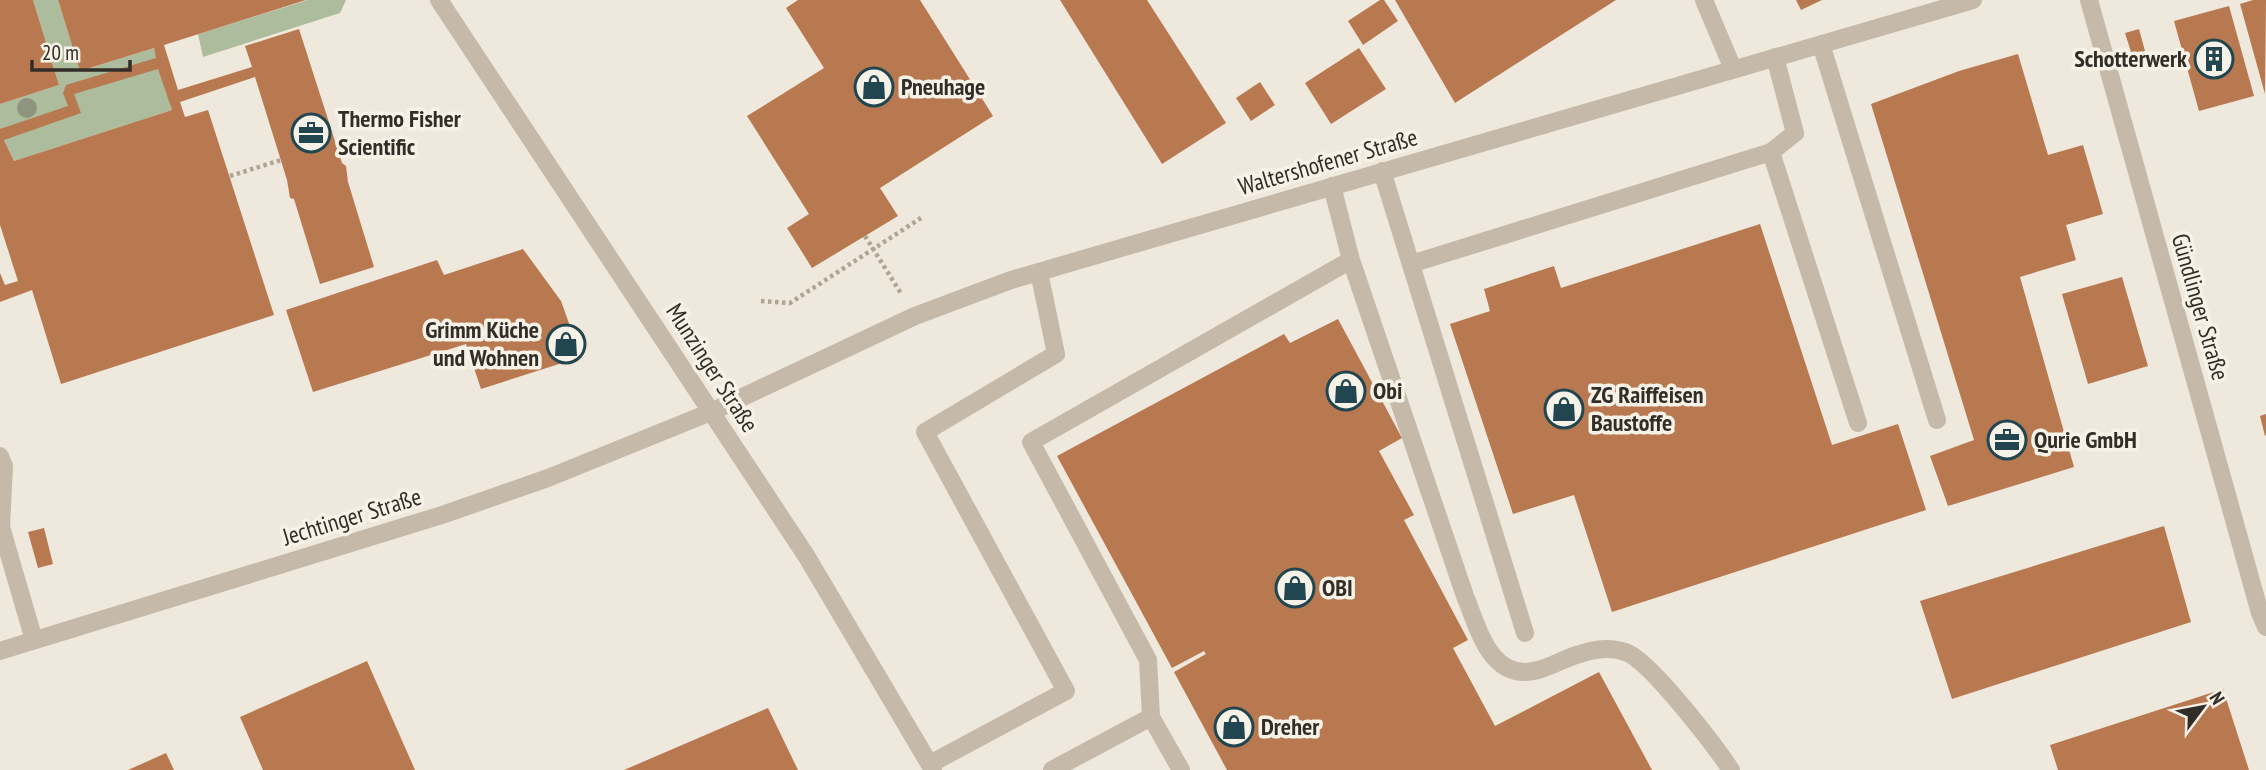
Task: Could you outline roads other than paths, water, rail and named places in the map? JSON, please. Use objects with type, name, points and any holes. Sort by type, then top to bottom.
[{"type":"street","name":"Munzinger Straße","points":[[439,0],[807,557],[932,767]]},
{"type":"street","points":[[1703,0],[1733,69]]},
{"type":"street","name":"Waltershofener Straße","points":[[711,412],[915,316],[1012,280],[1973,0]]},
{"type":"street","name":"Gündlinger Straße","points":[[2090,0],[2266,627]]},
{"type":"street","points":[[1821,44],[1937,420]]},
{"type":"street","points":[[1411,264],[1771,152],[1795,133],[1775,57]]},
{"type":"street","points":[[1771,152],[1858,423]]},
{"type":"street","points":[[1382,171],[1525,634]]},
{"type":"street","points":[[1332,186],[1351,260],[1465,596],[1484,643],[1501,665],[1517,673],[1539,670],[1568,656],[1598,649],[1627,652],[1661,681],[1731,770]]},
{"type":"street","points":[[1181,770],[1151,717],[1148,660],[1031,442],[1351,260]]},
{"type":"street","points":[[932,767],[1066,691],[925,432],[1056,354],[1039,272]]},
{"type":"street","name":"Jechtinger Straße","points":[[0,651],[442,515],[548,478],[711,412]]},
{"type":"street","points":[[0,456],[4,466],[1,527],[34,640]]},
{"type":"street","points":[[1052,770],[1151,717]]},
{"type":"place","name":"Schotterwerk","points":[[2214,59]]},
{"type":"place","name":"Pneuhage","points":[[874,87]]},
{"type":"place","name":"Thermo Fisher Scientific","points":[[311,133]]},
{"type":"place","name":"Grimm Küche und Wohnen","points":[[566,344]]},
{"type":"place","name":"Obi","points":[[1346,391]]},
{"type":"place","name":"ZG Raiffeisen Baustoffe","points":[[1564,409]]},
{"type":"place","name":"Qurie GmbH","points":[[2007,440]]},
{"type":"place","name":"OBI","points":[[1295,588]]},
{"type":"place","name":"Dreher","points":[[1234,727]]}]
